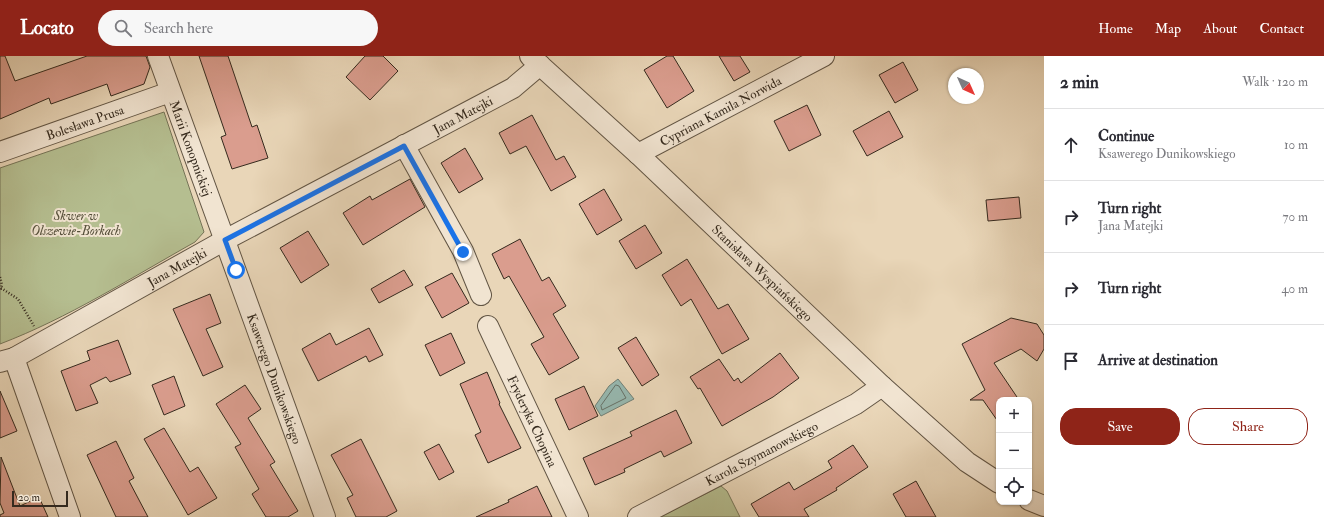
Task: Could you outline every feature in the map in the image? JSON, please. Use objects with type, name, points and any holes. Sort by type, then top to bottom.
[{"type":"street","name":"Marii Konopnickiej","points":[[158,56],[225,240]]},
{"type":"street","name":"Cypriana Kamila Norwida","points":[[638,154],[824,56]]},
{"type":"street","name":"Stanisława Wyspiańskiego","points":[[535,61],[638,154],[882,386],[967,462],[996,481]]},
{"type":"street","name":"Jana Matejki","points":[[7,360],[225,240],[513,88],[535,61]]},
{"type":"street","name":"Bolesława Prusa","points":[[0,152],[170,92]]},
{"type":"street","points":[[404,146],[463,252],[481,295]]},
{"type":"street","name":"Ksawerego Dunikowskiego","points":[[225,240],[325,517]]},
{"type":"street","name":"Fryderyka Chopina","points":[[488,326],[578,517]]},
{"type":"street","points":[[7,360],[70,517]]},
{"type":"street","name":"Karola Szymanowskiego","points":[[638,517],[856,404],[882,386]]},
{"type":"street","points":[[1032,501],[1044,506]]},
{"type":"path","points":[[0,277],[0,289],[18,299],[33,324]]},
{"type":"green space","name":"Skwer w Olszewie-Borkach","points":[[164,112],[204,232],[195,242],[99,297],[25,334],[0,344],[0,168]]},
{"type":"green space","points":[[721,486],[727,491],[740,517],[660,517]]},
{"type":"water","points":[[618,379],[634,399],[601,416],[595,406],[609,386]]},
{"type":"building","points":[[0,56],[5,56],[15,81],[87,56],[146,56],[150,67],[144,84],[111,96],[107,84],[51,104],[49,98],[0,119]]},
{"type":"building","points":[[199,56],[228,56],[252,127],[257,125],[268,158],[232,169],[221,137],[226,135]]},
{"type":"building","points":[[365,56],[383,56],[398,71],[370,100],[346,77]]},
{"type":"building","points":[[667,56],[673,56],[694,91],[667,108],[644,70]]},
{"type":"building","points":[[719,56],[740,56],[750,72],[734,81]]},
{"type":"building","points":[[903,62],[918,90],[895,103],[879,75]]},
{"type":"building","points":[[807,105],[821,135],[789,151],[774,121]]},
{"type":"building","points":[[889,111],[903,137],[867,156],[853,131]]},
{"type":"building","points":[[532,115],[556,160],[564,156],[576,177],[551,191],[526,146],[510,154],[499,133]]},
{"type":"building","points":[[465,148],[483,179],[459,193],[441,163]]},
{"type":"building","points":[[410,179],[425,207],[363,245],[343,213],[370,196],[372,200]]},
{"type":"building","points":[[604,189],[622,220],[597,235],[579,204]]},
{"type":"building","points":[[1019,197],[1021,218],[988,221],[986,200]]},
{"type":"building","points":[[645,225],[662,253],[636,269],[619,241]]},
{"type":"building","points":[[308,231],[329,265],[301,283],[280,248]]},
{"type":"building","points":[[520,239],[542,281],[549,277],[566,306],[553,314],[579,358],[549,375],[531,344],[544,337],[509,276],[504,279],[492,254]]},
{"type":"building","points":[[687,259],[718,309],[728,304],[749,339],[722,354],[691,299],[681,306],[662,275]]},
{"type":"building","points":[[404,270],[413,285],[379,303],[371,289]]},
{"type":"building","points":[[452,273],[469,303],[442,318],[425,287]]},
{"type":"building","points":[[210,294],[221,323],[206,329],[223,367],[203,376],[173,309]]},
{"type":"building","points":[[1011,318],[1037,324],[1044,335],[1044,349],[1037,361],[1021,349],[994,363],[1017,397],[996,397],[996,419],[983,400],[970,400],[985,390],[962,344]]},
{"type":"building","points":[[369,328],[383,355],[369,362],[366,356],[318,381],[302,349],[330,333],[336,345]]},
{"type":"building","points":[[451,333],[465,363],[440,376],[425,345]]},
{"type":"building","points":[[636,337],[659,375],[642,386],[618,348]]},
{"type":"building","points":[[118,340],[131,374],[110,382],[106,377],[90,385],[98,403],[76,411],[61,371],[90,360],[87,351]]},
{"type":"building","points":[[780,353],[799,378],[773,397],[722,426],[700,388],[698,389],[690,377],[719,359],[734,381],[738,378],[741,383]]},
{"type":"building","points":[[487,372],[500,403],[499,404],[521,448],[488,463],[475,435],[481,432],[460,384]]},
{"type":"building","points":[[174,376],[185,406],[164,415],[152,385]]},
{"type":"building","points":[[245,385],[261,409],[248,418],[275,462],[270,465],[298,511],[288,517],[266,517],[252,494],[259,489],[235,447],[241,444],[216,404]]},
{"type":"building","points":[[584,386],[598,416],[569,430],[555,399]]},
{"type":"building","points":[[0,391],[17,431],[0,438]]},
{"type":"building","points":[[676,410],[692,443],[664,457],[661,451],[624,469],[625,472],[595,485],[583,458],[632,436],[630,432]]},
{"type":"building","points":[[164,428],[190,472],[198,467],[217,498],[188,515],[144,439]]},
{"type":"building","points":[[361,439],[397,511],[386,517],[356,517],[347,498],[353,495],[331,455]]},
{"type":"building","points":[[116,441],[134,478],[129,481],[148,517],[116,517],[87,455]]},
{"type":"building","points":[[439,444],[454,472],[439,480],[424,452]]},
{"type":"building","points":[[853,445],[868,467],[836,488],[837,490],[804,509],[809,517],[759,517],[751,504],[789,482],[794,490],[832,468],[828,461]]},
{"type":"building","points":[[1,457],[20,506],[39,497],[48,517],[0,517],[0,515],[4,513],[0,503]]},
{"type":"building","points":[[916,481],[936,517],[906,517],[893,494]]},
{"type":"building","points":[[537,486],[552,517],[476,517],[509,502],[508,500]]},
{"type":"route","points":[[236,270],[225,240],[404,146],[463,252]]}]
